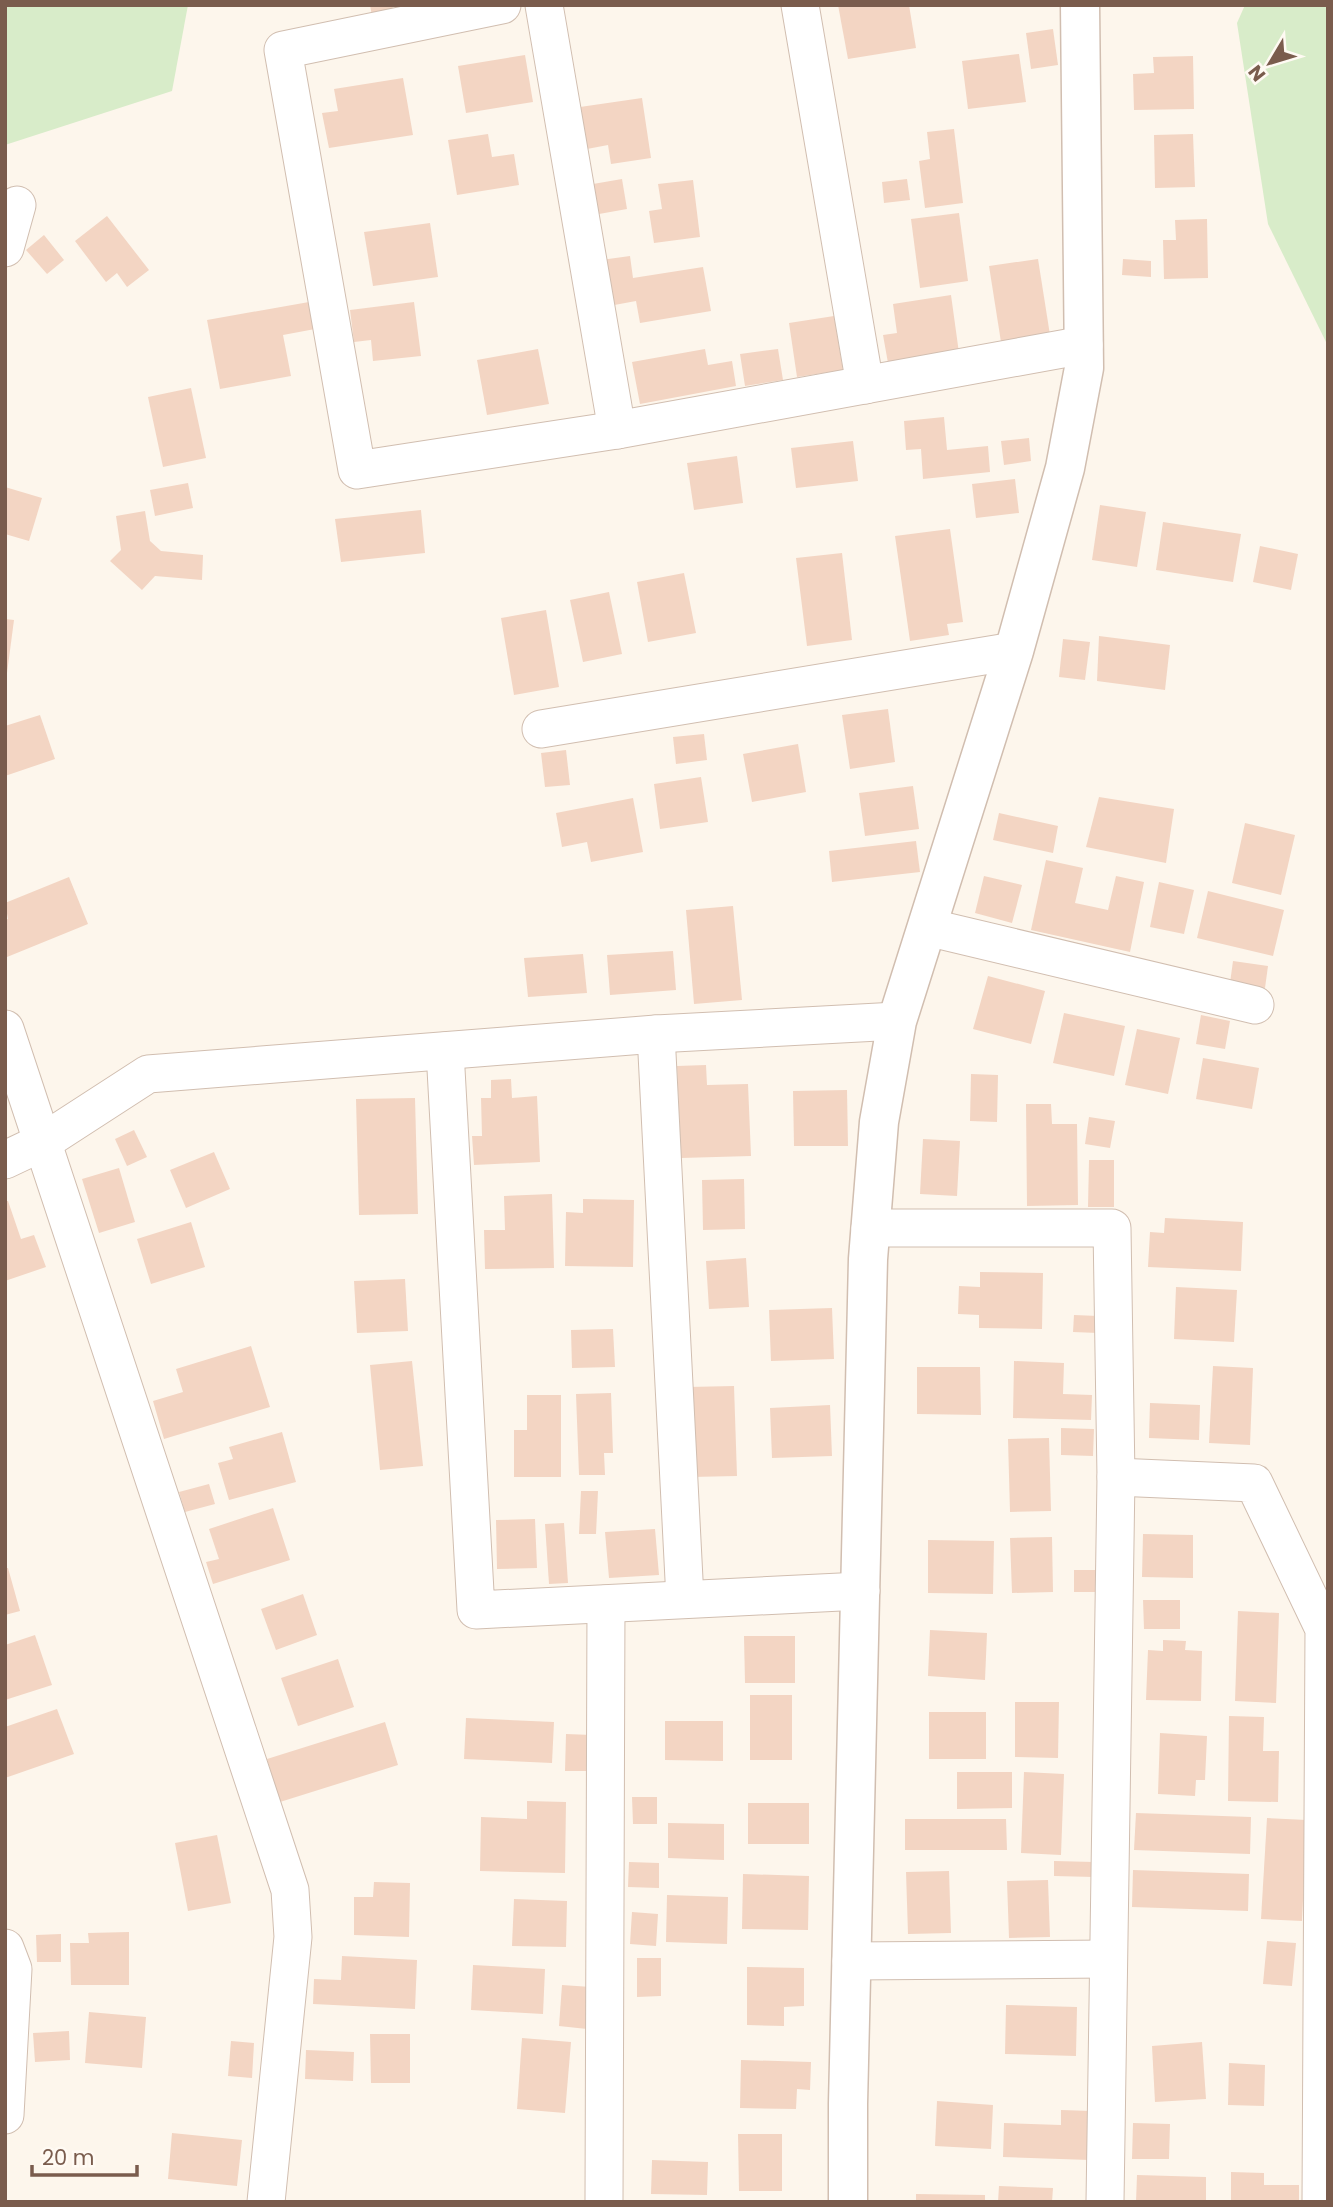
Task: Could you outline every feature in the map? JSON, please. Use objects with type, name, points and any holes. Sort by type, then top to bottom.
[{"type":"street","points":[[502,5],[283,50],[357,470],[617,430],[1084,345]]},
{"type":"street","points":[[544,5],[617,430]]},
{"type":"street","points":[[800,5],[865,385]]},
{"type":"street","points":[[848,2202],[851,1961],[870,1228],[879,1122],[897,1021],[1014,650],[1065,468],[1084,368],[1080,5]]},
{"type":"street","points":[[5,248],[17,205]]},
{"type":"street","points":[[541,729],[1014,650]]},
{"type":"street","points":[[927,927],[1255,1005]]},
{"type":"street","points":[[5,1160],[44,1142],[148,1074],[656,1034],[897,1021]]},
{"type":"street","points":[[5,1029],[290,1890],[293,1937],[266,2202]]},
{"type":"street","points":[[656,1034],[685,1599]]},
{"type":"street","points":[[445,1051],[476,1610],[861,1591]]},
{"type":"street","points":[[870,1228],[1112,1228],[1116,1476],[1105,2202]]},
{"type":"street","points":[[1116,1476],[1254,1483],[1324,1629],[1321,2202]]},
{"type":"street","points":[[604,2202],[606,1604]]},
{"type":"street","points":[[5,1948],[13,1969],[5,2115]]},
{"type":"street","points":[[851,1961],[1108,1959]]},
{"type":"green space","points":[[5,5],[188,5],[172,91],[5,145]]},
{"type":"green space","points":[[1245,5],[1328,5],[1328,346],[1268,224],[1237,23]]},
{"type":"building","points":[[370,5],[392,5],[394,13],[372,16]]},
{"type":"building","points":[[838,5],[909,5],[916,48],[848,59]]},
{"type":"building","points":[[1053,29],[1058,65],[1031,69],[1026,33]]},
{"type":"building","points":[[1019,54],[1026,102],[968,109],[962,61]]},
{"type":"building","points":[[525,55],[533,102],[466,113],[458,66]]},
{"type":"building","points":[[1193,56],[1194,109],[1134,110],[1133,74],[1154,73],[1153,57]]},
{"type":"building","points":[[403,78],[413,135],[329,148],[322,113],[338,111],[334,89]]},
{"type":"building","points":[[642,98],[651,158],[611,164],[608,145],[587,149],[580,107]]},
{"type":"building","points":[[954,129],[963,203],[925,208],[919,161],[930,159],[927,132]]},
{"type":"building","points":[[488,134],[492,157],[514,154],[519,185],[457,195],[448,140]]},
{"type":"building","points":[[1193,134],[1195,187],[1155,188],[1154,135]]},
{"type":"building","points":[[622,179],[627,209],[599,214],[593,184]]},
{"type":"building","points":[[907,179],[910,200],[884,203],[882,182]]},
{"type":"building","points":[[693,180],[700,237],[654,243],[649,211],[662,209],[658,184]]},
{"type":"building","points":[[959,213],[968,281],[920,288],[911,219]]},
{"type":"building","points":[[107,216],[149,270],[127,287],[117,273],[106,282],[75,241]]},
{"type":"building","points":[[1207,219],[1208,278],[1164,279],[1163,240],[1176,240],[1175,220]]},
{"type":"building","points":[[430,223],[438,277],[373,286],[364,232]]},
{"type":"building","points":[[44,235],[64,260],[47,274],[26,250]]},
{"type":"building","points":[[630,256],[633,278],[703,267],[711,311],[640,323],[636,301],[609,306],[601,260]]},
{"type":"building","points":[[1038,259],[1050,335],[1001,342],[989,266]]},
{"type":"building","points":[[1123,259],[1151,261],[1151,277],[1122,275]]},
{"type":"building","points":[[951,295],[959,353],[888,363],[883,335],[897,333],[893,304]]},
{"type":"building","points":[[309,302],[315,329],[283,335],[291,376],[220,389],[207,320]]},
{"type":"building","points":[[414,302],[421,356],[373,361],[371,340],[354,342],[350,310]]},
{"type":"building","points":[[834,316],[843,370],[797,377],[789,323]]},
{"type":"building","points":[[538,349],[549,404],[487,415],[477,360]]},
{"type":"building","points":[[705,349],[708,365],[732,361],[736,386],[640,404],[632,362]]},
{"type":"building","points":[[778,349],[783,380],[745,386],[740,354]]},
{"type":"building","points":[[191,388],[206,458],[163,467],[148,397]]},
{"type":"building","points":[[944,417],[947,450],[988,446],[990,472],[923,479],[921,449],[906,450],[904,421]]},
{"type":"building","points":[[1029,438],[1031,461],[1004,465],[1001,441]]},
{"type":"building","points":[[853,441],[858,481],[796,488],[791,448]]},
{"type":"building","points":[[737,456],[743,503],[694,510],[687,463]]},
{"type":"building","points":[[1015,479],[1019,513],[976,518],[972,484]]},
{"type":"building","points":[[188,483],[193,508],[155,516],[150,490]]},
{"type":"building","points":[[5,487],[42,498],[29,541],[5,534]]},
{"type":"building","points":[[1100,505],[1146,512],[1137,567],[1092,560]]},
{"type":"building","points":[[421,510],[425,553],[341,562],[335,519]]},
{"type":"building","points":[[145,511],[150,541],[161,551],[203,555],[202,580],[155,576],[142,590],[110,561],[121,550],[116,516]]},
{"type":"building","points":[[1163,522],[1241,534],[1233,582],[1156,570]]},
{"type":"building","points":[[950,529],[963,622],[947,624],[949,635],[910,641],[895,536]]},
{"type":"building","points":[[1260,546],[1298,554],[1291,590],[1253,582]]},
{"type":"building","points":[[842,553],[852,640],[807,646],[796,558]]},
{"type":"building","points":[[684,573],[696,633],[648,642],[637,582]]},
{"type":"building","points":[[609,592],[622,654],[583,662],[570,600]]},
{"type":"building","points":[[546,610],[559,687],[514,695],[501,618]]},
{"type":"building","points":[[5,619],[14,620],[7,673],[5,673]]},
{"type":"building","points":[[1099,636],[1170,645],[1165,690],[1097,681]]},
{"type":"building","points":[[1063,639],[1090,642],[1085,680],[1059,677]]},
{"type":"building","points":[[888,709],[895,762],[850,769],[842,715]]},
{"type":"building","points":[[40,715],[55,759],[5,776],[5,726]]},
{"type":"building","points":[[704,734],[707,760],[676,764],[673,737]]},
{"type":"building","points":[[798,744],[806,792],[752,802],[743,754]]},
{"type":"building","points":[[566,750],[570,785],[545,787],[541,753]]},
{"type":"building","points":[[701,777],[708,822],[660,829],[654,784]]},
{"type":"building","points":[[913,786],[919,829],[865,836],[859,793]]},
{"type":"building","points":[[1099,797],[1174,809],[1166,863],[1086,847]]},
{"type":"building","points":[[633,798],[643,852],[591,862],[587,842],[562,847],[556,813]]},
{"type":"building","points":[[999,813],[1058,826],[1053,853],[993,840]]},
{"type":"building","points":[[1245,823],[1295,835],[1281,895],[1232,883]]},
{"type":"building","points":[[916,841],[920,872],[832,882],[829,851]]},
{"type":"building","points":[[1046,860],[1083,868],[1075,903],[1108,910],[1116,876],[1144,882],[1130,952],[1031,930]]},
{"type":"building","points":[[984,876],[1022,885],[1012,923],[975,913]]},
{"type":"building","points":[[69,877],[88,924],[7,957],[5,920],[8,919],[5,903]]},
{"type":"building","points":[[1159,882],[1194,890],[1184,934],[1150,927]]},
{"type":"building","points":[[1208,891],[1284,910],[1273,956],[1197,938]]},
{"type":"building","points":[[733,906],[742,1000],[694,1004],[686,910]]},
{"type":"building","points":[[673,951],[676,990],[610,995],[607,955]]},
{"type":"building","points":[[583,954],[587,993],[528,997],[524,958]]},
{"type":"building","points":[[1233,961],[1268,966],[1265,988],[1230,983]]},
{"type":"building","points":[[988,976],[1045,991],[1031,1044],[973,1029]]},
{"type":"building","points":[[1064,1013],[1125,1026],[1114,1076],[1053,1063]]},
{"type":"building","points":[[1201,1015],[1230,1021],[1225,1049],[1196,1044]]},
{"type":"building","points":[[1137,1029],[1180,1038],[1168,1094],[1125,1085]]},
{"type":"building","points":[[1203,1058],[1259,1068],[1252,1109],[1196,1099]]},
{"type":"building","points":[[706,1065],[707,1085],[748,1084],[751,1156],[681,1158],[677,1066]]},
{"type":"building","points":[[971,1074],[998,1075],[997,1122],[970,1121]]},
{"type":"building","points":[[511,1079],[512,1098],[537,1096],[540,1162],[474,1165],[472,1136],[482,1136],[481,1098],[491,1098],[491,1080]]},
{"type":"building","points":[[847,1090],[848,1146],[794,1146],[793,1091]]},
{"type":"building","points":[[415,1098],[418,1214],[359,1215],[356,1099]]},
{"type":"building","points":[[1026,1104],[1051,1104],[1052,1124],[1077,1124],[1078,1205],[1027,1206]]},
{"type":"building","points":[[1089,1117],[1115,1121],[1110,1148],[1085,1144]]},
{"type":"building","points":[[134,1130],[147,1157],[127,1166],[115,1139]]},
{"type":"building","points":[[923,1139],[960,1141],[957,1196],[920,1194]]},
{"type":"building","points":[[214,1152],[230,1189],[186,1208],[170,1170]]},
{"type":"building","points":[[1089,1160],[1114,1160],[1114,1207],[1088,1207]]},
{"type":"building","points":[[119,1168],[135,1222],[99,1233],[82,1179]]},
{"type":"building","points":[[744,1179],[745,1229],[703,1230],[702,1180]]},
{"type":"building","points":[[552,1194],[554,1268],[485,1269],[484,1230],[505,1230],[504,1196]]},
{"type":"building","points":[[583,1199],[634,1200],[633,1267],[565,1266],[566,1212],[583,1213]]},
{"type":"building","points":[[5,1201],[8,1201],[21,1239],[34,1235],[46,1267],[5,1281]]},
{"type":"building","points":[[1165,1218],[1243,1222],[1241,1271],[1148,1267],[1150,1232],[1164,1233]]},
{"type":"building","points":[[191,1222],[205,1267],[151,1284],[137,1239]]},
{"type":"building","points":[[746,1258],[749,1307],[709,1309],[706,1261]]},
{"type":"building","points":[[980,1272],[1043,1273],[1042,1329],[979,1328],[979,1315],[958,1314],[959,1286],[980,1287]]},
{"type":"building","points":[[405,1279],[408,1331],[357,1333],[354,1281]]},
{"type":"building","points":[[1176,1287],[1237,1290],[1234,1342],[1174,1339]]},
{"type":"building","points":[[832,1308],[834,1359],[771,1361],[769,1310]]},
{"type":"building","points":[[1074,1315],[1098,1316],[1098,1333],[1073,1332]]},
{"type":"building","points":[[613,1329],[615,1367],[572,1368],[571,1330]]},
{"type":"building","points":[[251,1346],[270,1407],[164,1439],[153,1401],[183,1392],[176,1369]]},
{"type":"building","points":[[412,1361],[423,1466],[380,1470],[370,1365]]},
{"type":"building","points":[[1014,1361],[1064,1363],[1063,1394],[1092,1395],[1091,1420],[1013,1418]]},
{"type":"building","points":[[1213,1366],[1253,1368],[1250,1445],[1209,1443]]},
{"type":"building","points":[[917,1367],[980,1367],[981,1415],[917,1414]]},
{"type":"building","points":[[734,1386],[737,1476],[691,1477],[688,1387]]},
{"type":"building","points":[[611,1393],[613,1453],[604,1453],[605,1475],[579,1475],[576,1394]]},
{"type":"building","points":[[527,1395],[561,1395],[561,1477],[514,1477],[514,1430],[527,1430]]},
{"type":"building","points":[[1150,1403],[1200,1405],[1199,1440],[1149,1438]]},
{"type":"building","points":[[830,1405],[832,1456],[772,1458],[770,1408]]},
{"type":"building","points":[[1061,1428],[1094,1429],[1093,1456],[1061,1455]]},
{"type":"building","points":[[282,1432],[296,1482],[229,1500],[218,1463],[233,1459],[229,1447]]},
{"type":"building","points":[[1049,1438],[1051,1511],[1010,1512],[1008,1439]]},
{"type":"building","points":[[209,1484],[215,1504],[185,1512],[179,1492]]},
{"type":"building","points":[[581,1491],[598,1491],[596,1534],[579,1534]]},
{"type":"building","points":[[273,1508],[290,1560],[213,1584],[206,1562],[219,1559],[209,1529]]},
{"type":"building","points":[[535,1519],[537,1568],[497,1569],[496,1520]]},
{"type":"building","points":[[564,1523],[568,1583],[549,1584],[545,1524]]},
{"type":"building","points":[[655,1529],[659,1575],[609,1578],[605,1532]]},
{"type":"building","points":[[1143,1534],[1193,1535],[1193,1578],[1142,1577]]},
{"type":"building","points":[[1052,1537],[1053,1592],[1012,1593],[1010,1538]]},
{"type":"building","points":[[928,1540],[994,1541],[993,1594],[928,1593]]},
{"type":"building","points":[[5,1568],[8,1568],[20,1611],[5,1615]]},
{"type":"building","points":[[1074,1570],[1101,1570],[1101,1592],[1074,1592]]},
{"type":"building","points":[[303,1594],[317,1635],[276,1650],[261,1609]]},
{"type":"building","points":[[1143,1600],[1180,1600],[1180,1629],[1144,1629]]},
{"type":"building","points":[[1238,1611],[1279,1613],[1276,1703],[1235,1701]]},
{"type":"building","points":[[930,1630],[987,1633],[985,1680],[928,1676]]},
{"type":"building","points":[[35,1635],[52,1685],[5,1700],[5,1645]]},
{"type":"building","points":[[744,1636],[795,1636],[795,1683],[745,1683]]},
{"type":"building","points":[[1163,1640],[1186,1641],[1185,1650],[1202,1651],[1201,1701],[1146,1700],[1148,1650],[1163,1651]]},
{"type":"building","points":[[338,1659],[354,1707],[298,1726],[281,1678]]},
{"type":"building","points":[[750,1695],[792,1695],[792,1760],[750,1760]]},
{"type":"building","points":[[1015,1702],[1059,1702],[1058,1758],[1015,1757]]},
{"type":"building","points":[[57,1709],[74,1754],[5,1778],[5,1727]]},
{"type":"building","points":[[929,1712],[986,1712],[986,1759],[929,1759]]},
{"type":"building","points":[[1229,1716],[1264,1717],[1263,1751],[1279,1751],[1278,1802],[1228,1801]]},
{"type":"building","points":[[466,1718],[554,1722],[552,1763],[464,1759]]},
{"type":"building","points":[[665,1721],[723,1721],[723,1761],[665,1760]]},
{"type":"building","points":[[385,1722],[398,1765],[280,1802],[267,1759]]},
{"type":"building","points":[[1160,1733],[1207,1736],[1205,1780],[1196,1780],[1195,1796],[1158,1794]]},
{"type":"building","points":[[566,1734],[592,1735],[592,1771],[565,1771]]},
{"type":"building","points":[[957,1772],[1012,1772],[1012,1808],[957,1809]]},
{"type":"building","points":[[1024,1772],[1064,1774],[1061,1855],[1021,1853]]},
{"type":"building","points":[[632,1797],[657,1797],[657,1824],[633,1824]]},
{"type":"building","points":[[527,1801],[566,1802],[565,1873],[480,1871],[481,1817],[527,1819]]},
{"type":"building","points":[[748,1803],[809,1803],[809,1844],[748,1844]]},
{"type":"building","points":[[1136,1813],[1251,1817],[1250,1854],[1134,1850]]},
{"type":"building","points":[[1267,1818],[1307,1820],[1302,1921],[1261,1919]]},
{"type":"building","points":[[905,1819],[1006,1819],[1007,1850],[905,1850]]},
{"type":"building","points":[[668,1823],[724,1824],[724,1860],[668,1858]]},
{"type":"building","points":[[217,1835],[231,1903],[188,1911],[175,1843]]},
{"type":"building","points":[[1054,1861],[1094,1862],[1094,1877],[1054,1876]]},
{"type":"building","points":[[629,1862],[659,1863],[659,1888],[628,1887]]},
{"type":"building","points":[[1133,1870],[1249,1874],[1248,1911],[1132,1907]]},
{"type":"building","points":[[949,1871],[951,1933],[908,1934],[906,1872]]},
{"type":"building","points":[[743,1874],[809,1876],[808,1930],[742,1929]]},
{"type":"building","points":[[1048,1880],[1050,1937],[1009,1938],[1007,1881]]},
{"type":"building","points":[[374,1882],[410,1883],[409,1937],[354,1935],[354,1897],[373,1897]]},
{"type":"building","points":[[667,1895],[728,1897],[727,1944],[666,1942]]},
{"type":"building","points":[[514,1899],[567,1901],[566,1947],[512,1946]]},
{"type":"building","points":[[632,1912],[658,1914],[656,1946],[630,1944]]},
{"type":"building","points":[[129,1932],[129,1985],[71,1985],[70,1943],[89,1943],[88,1933]]},
{"type":"building","points":[[61,1934],[61,1962],[37,1962],[36,1935]]},
{"type":"building","points":[[1267,1941],[1296,1943],[1292,1986],[1263,1984]]},
{"type":"building","points":[[342,1956],[417,1960],[415,2009],[313,2004],[314,1979],[341,1980]]},
{"type":"building","points":[[637,1958],[661,1958],[661,1996],[637,1997]]},
{"type":"building","points":[[473,1965],[545,1969],[543,2014],[471,2010]]},
{"type":"building","points":[[747,1967],[804,1968],[804,2006],[784,2007],[784,2026],[747,2025]]},
{"type":"building","points":[[562,1985],[591,1987],[587,2029],[559,2026]]},
{"type":"building","points":[[1006,2005],[1077,2007],[1076,2056],[1005,2054]]},
{"type":"building","points":[[89,2012],[146,2017],[142,2068],[85,2063]]},
{"type":"building","points":[[69,2031],[70,2060],[35,2062],[33,2033]]},
{"type":"building","points":[[370,2034],[410,2034],[410,2083],[371,2083]]},
{"type":"building","points":[[522,2038],[571,2042],[565,2113],[517,2109]]},
{"type":"building","points":[[231,2041],[254,2043],[252,2078],[228,2076]]},
{"type":"building","points":[[1202,2042],[1206,2099],[1155,2102],[1152,2046]]},
{"type":"building","points":[[306,2050],[354,2052],[353,2081],[305,2079]]},
{"type":"building","points":[[741,2060],[811,2062],[810,2090],[797,2089],[796,2109],[740,2108]]},
{"type":"building","points":[[1229,2063],[1265,2065],[1264,2106],[1228,2105]]},
{"type":"building","points":[[937,2101],[993,2105],[991,2149],[935,2146]]},
{"type":"building","points":[[1061,2110],[1092,2111],[1090,2160],[1003,2157],[1004,2123],[1061,2125]]},
{"type":"building","points":[[1133,2123],[1170,2124],[1169,2159],[1132,2159]]},
{"type":"building","points":[[172,2133],[242,2140],[237,2186],[168,2179]]},
{"type":"building","points":[[738,2134],[782,2134],[782,2191],[739,2191]]},
{"type":"building","points":[[652,2160],[708,2162],[707,2195],[651,2194]]},
{"type":"building","points":[[1231,2172],[1264,2173],[1264,2185],[1299,2185],[1299,2202],[1231,2202]]},
{"type":"building","points":[[1137,2175],[1206,2177],[1206,2202],[1136,2202]]},
{"type":"building","points":[[999,2186],[1053,2188],[1052,2202],[998,2202]]},
{"type":"building","points":[[916,2194],[985,2195],[985,2202],[916,2202]]}]
